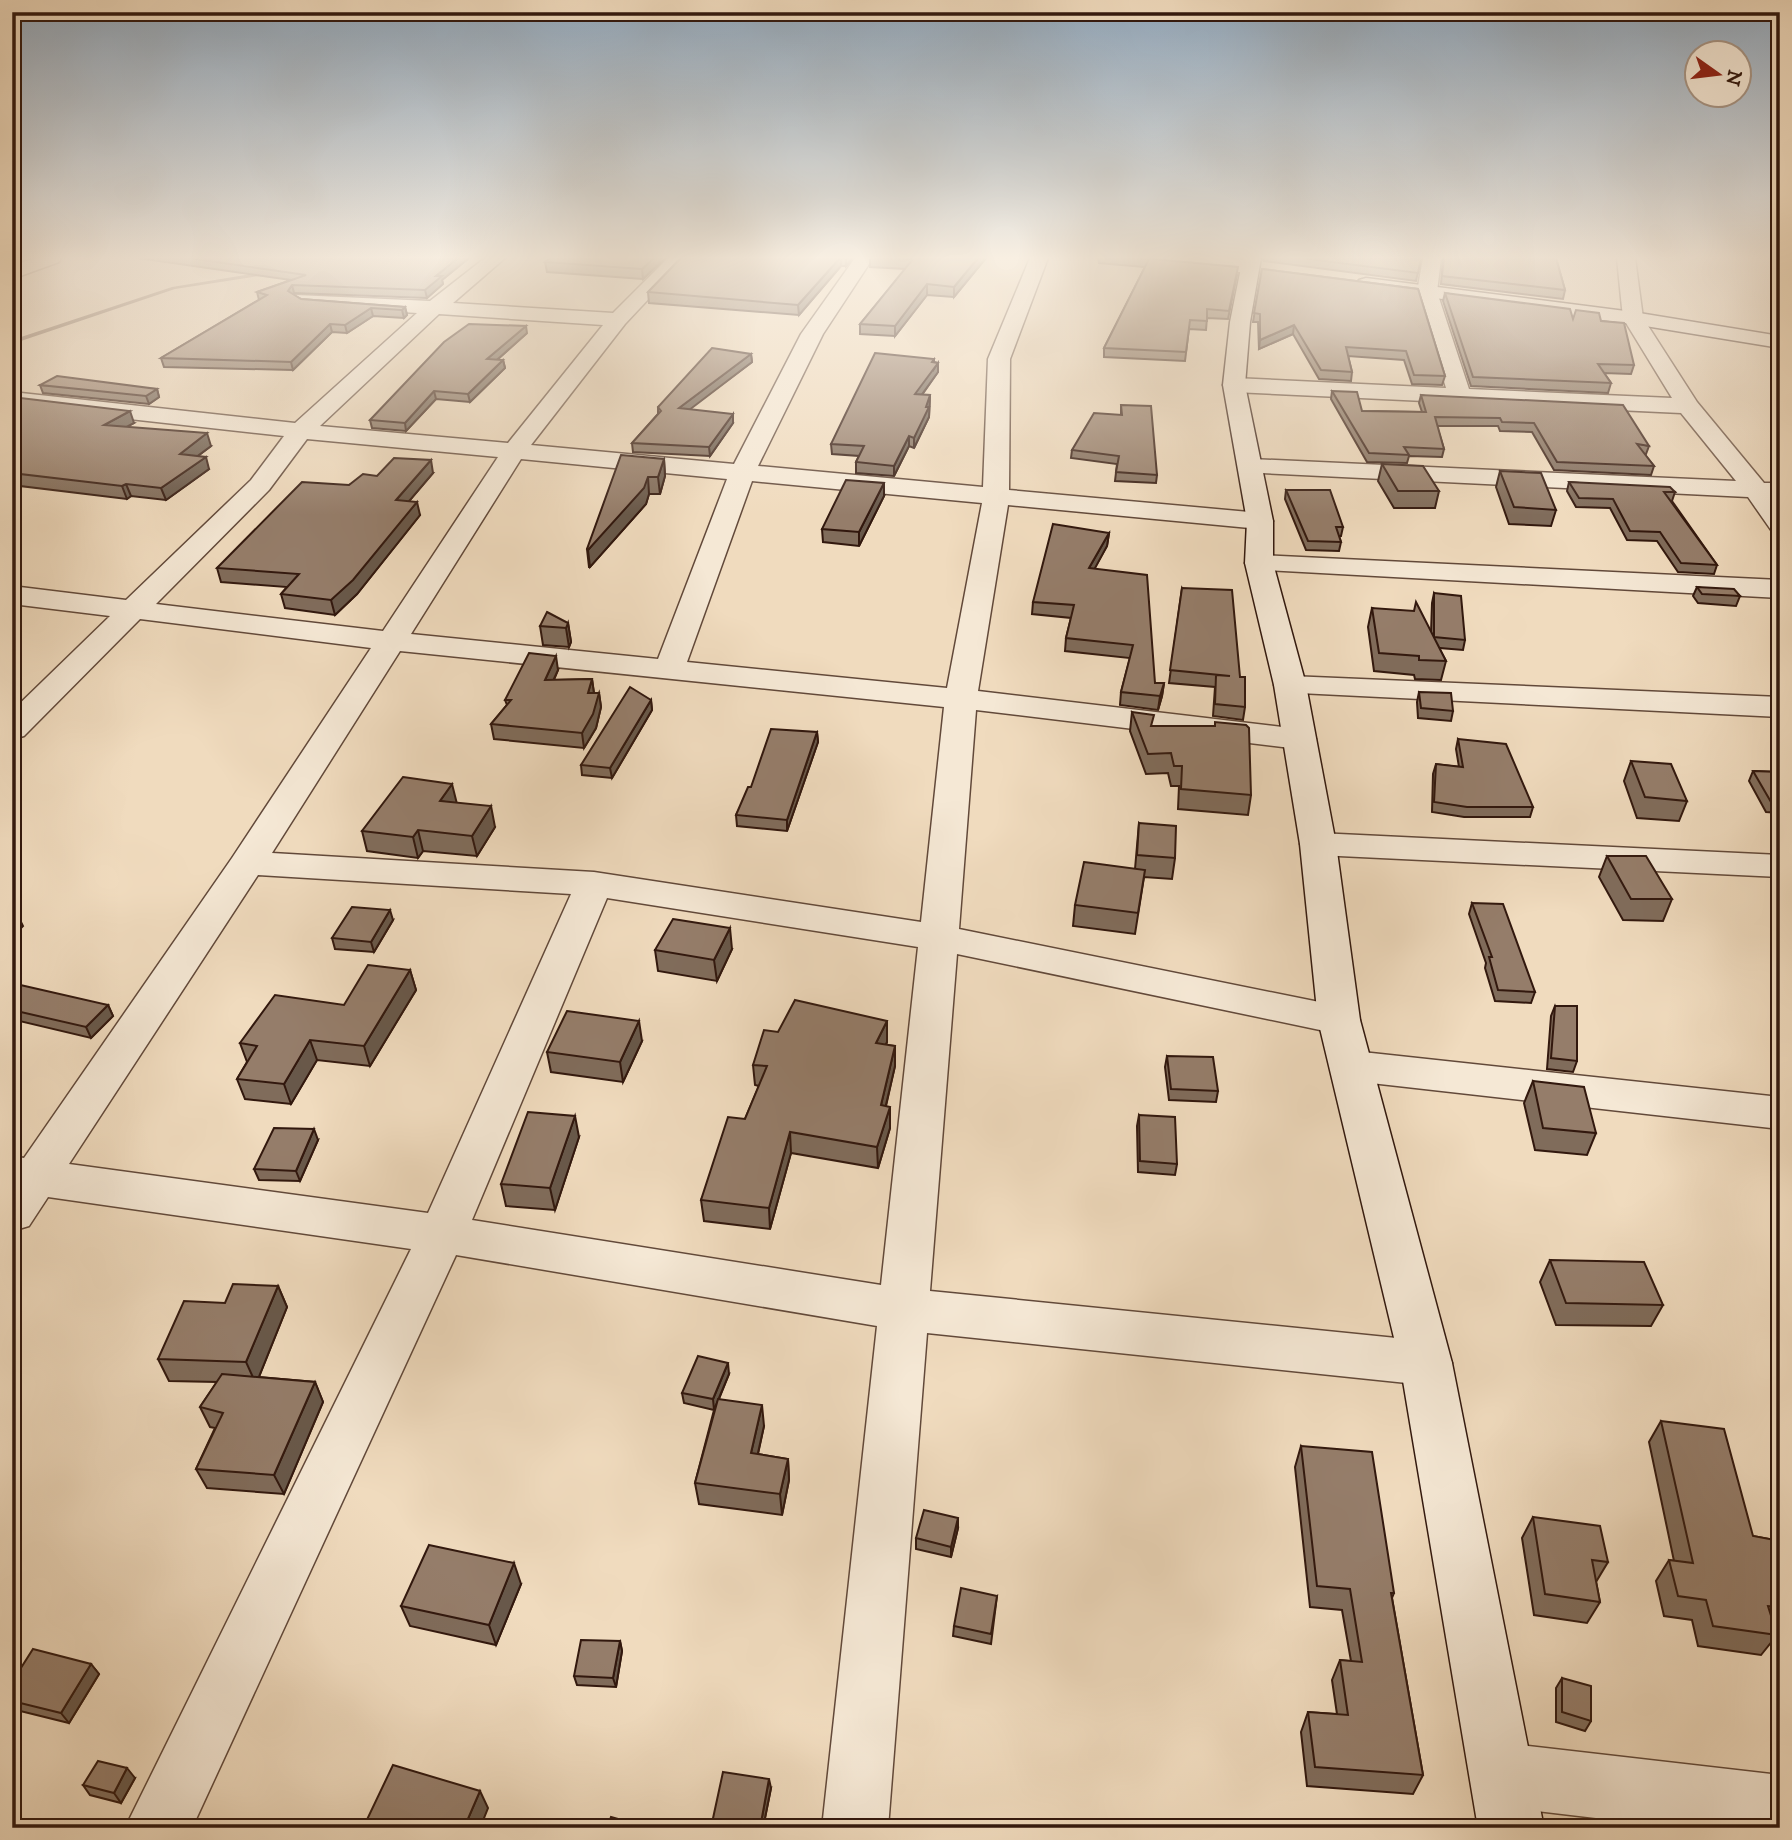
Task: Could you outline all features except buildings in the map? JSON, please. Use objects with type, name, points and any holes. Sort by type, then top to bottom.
[{"type":"street","points":[[12,729],[131,608],[260,485],[300,431],[395,344]]},
{"type":"street","points":[[599,344],[515,450],[247,863],[20,1188],[442,1234],[902,1309],[1426,1363]]},
{"type":"street","points":[[669,670],[743,473],[807,344]]},
{"type":"street","points":[[855,1828],[961,699],[996,497],[999,359],[1005,344]]},
{"type":"street","points":[[1243,344],[1234,385],[1260,521],[1259,562],[1290,685],[1318,844],[1339,1020],[1353,1066],[1426,1363],[1506,1802],[1780,1807]]},
{"type":"street","points":[[1443,344],[1460,396]]},
{"type":"street","points":[[1649,344],[1688,406],[1768,491],[1780,524]]},
{"type":"street","points":[[1234,385],[1688,406]]},
{"type":"street","points":[[12,399],[300,431],[1260,521]]},
{"type":"street","points":[[1251,467],[1768,491]]},
{"type":"street","points":[[1259,562],[1780,589]]},
{"type":"street","points":[[12,595],[390,641],[961,699],[1299,739]]},
{"type":"street","points":[[1290,685],[1780,707]]},
{"type":"street","points":[[1318,844],[1780,866]]},
{"type":"street","points":[[247,863],[594,884],[940,938],[1339,1020]]},
{"type":"street","points":[[158,1828],[442,1234],[594,884]]},
{"type":"street","points":[[1353,1066],[1780,1113]]}]
